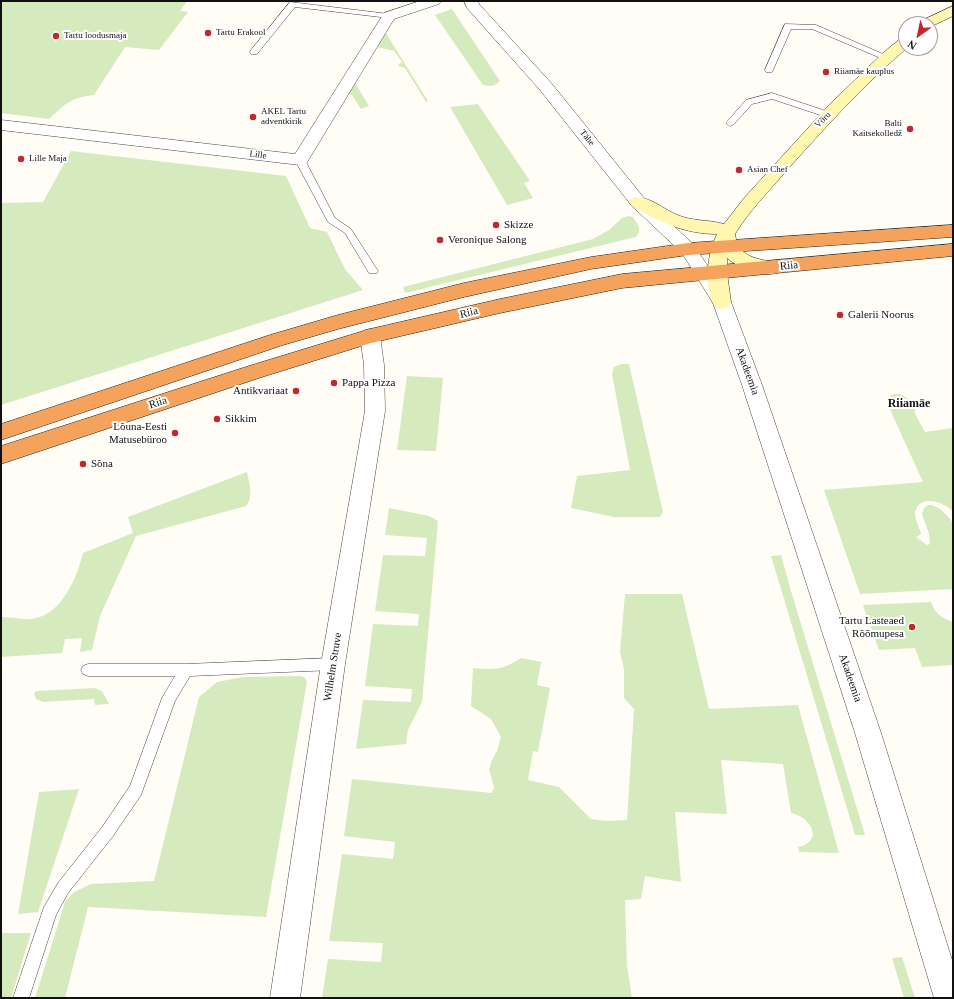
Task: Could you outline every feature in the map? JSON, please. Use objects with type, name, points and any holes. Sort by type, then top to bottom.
[{"type":"highway","name":"Riia","points":[[1,432],[277,340],[338,322],[471,288],[592,263],[688,248],[720,240],[953,231]]},
{"type":"highway","name":"Riia","points":[[1,455],[248,374],[370,336],[500,306],[622,281],[953,250]]},
{"type":"main road","points":[[938,18],[953,10]]},
{"type":"main road","name":"Võru","points":[[720,240],[747,206],[829,115],[886,57],[898,47]]},
{"type":"main road","points":[[638,202],[667,218],[687,226],[702,228],[720,240],[734,255],[747,263],[770,268]]},
{"type":"main road","points":[[710,273],[720,240]]},
{"type":"street","points":[[300,160],[389,8],[434,1]]},
{"type":"street","name":"Tähe","points":[[472,1],[472,4],[546,87],[638,202],[688,248],[710,273]]},
{"type":"street","name":"Lille","points":[[1,125],[300,160]]},
{"type":"street","name":"Akadeemia","points":[[710,273],[752,384],[868,733],[949,998]]},
{"type":"street","name":"Wilhelm Struve","points":[[285,998],[333,664],[375,411],[370,336]]},
{"type":"lane","points":[[254,52],[293,4],[389,8]]},
{"type":"lane","points":[[769,70],[788,26],[813,27],[886,57]]},
{"type":"lane","points":[[730,123],[749,102],[772,96],[829,115]]},
{"type":"lane","points":[[300,160],[330,220],[348,231],[373,271]]},
{"type":"lane","points":[[88,670],[186,670],[333,664]]},
{"type":"lane","points":[[21,998],[49,912],[63,888],[108,831],[136,790],[168,698],[186,670]]},
{"type":"green space","points":[[1,1],[187,1],[180,11],[188,12],[159,50],[125,47],[94,95],[80,97],[69,102],[49,119],[1,113]]},
{"type":"green space","points":[[452,9],[500,81],[496,84],[490,86],[483,85],[435,15]]},
{"type":"green space","points":[[386,33],[428,101],[426,102],[405,68],[398,65],[402,62],[394,51],[377,47]]},
{"type":"green space","points":[[354,81],[369,106],[361,109],[352,95],[347,94]]},
{"type":"green space","points":[[478,104],[530,181],[524,183],[533,198],[507,205],[450,107]]},
{"type":"green space","points":[[71,151],[286,176],[310,228],[327,232],[345,269],[363,290],[1,405],[1,203],[43,202]]},
{"type":"green space","points":[[628,216],[633,217],[639,227],[639,232],[636,237],[405,293],[403,287],[593,239],[609,230],[622,218]]},
{"type":"green space","points":[[621,364],[629,364],[663,512],[660,517],[614,517],[571,508],[577,476],[630,470],[612,374],[614,367]]},
{"type":"green space","points":[[407,376],[443,378],[436,451],[397,450]]},
{"type":"green space","points":[[900,394],[914,402],[915,414],[925,432],[953,428],[953,512],[940,503],[929,501],[919,504],[915,515],[921,534],[916,537],[927,545],[930,544],[929,534],[922,514],[928,505],[937,507],[953,523],[953,589],[860,594],[824,490],[923,482],[887,403],[891,395]]},
{"type":"green space","points":[[247,472],[250,485],[250,498],[246,506],[136,536],[100,616],[92,650],[80,652],[82,638],[65,639],[62,653],[1,657],[1,617],[32,619],[43,616],[52,610],[60,603],[72,583],[77,573],[83,553],[133,533],[128,517]]},
{"type":"green space","points":[[389,508],[429,516],[438,521],[422,702],[408,730],[406,744],[356,749],[363,700],[411,702],[412,689],[365,686],[373,624],[418,626],[419,614],[375,611],[383,555],[425,556],[427,538],[385,535]]},
{"type":"green space","points":[[781,555],[865,835],[855,835],[771,556]]},
{"type":"green space","points":[[625,594],[682,594],[709,709],[798,705],[839,853],[799,852],[798,847],[811,840],[813,835],[809,824],[805,819],[791,813],[783,764],[721,760],[727,814],[675,812],[681,882],[645,876],[641,899],[625,900],[627,966],[632,998],[322,998],[328,959],[381,962],[383,943],[329,941],[342,854],[393,859],[395,842],[344,836],[352,779],[492,793],[494,787],[489,770],[501,737],[491,719],[471,706],[473,668],[487,669],[503,667],[521,658],[541,662],[537,685],[550,688],[538,752],[533,751],[528,780],[559,787],[591,819],[607,821],[627,820],[634,709],[624,698],[624,669],[620,652]]},
{"type":"green space","points":[[931,602],[939,615],[953,622],[953,665],[922,667],[915,648],[879,650],[863,605]]},
{"type":"green space","points":[[300,676],[305,678],[307,682],[266,917],[88,907],[65,998],[35,998],[65,902],[74,892],[91,884],[154,881],[199,697],[217,682],[243,677]]},
{"type":"green space","points":[[95,688],[102,691],[109,704],[95,705],[94,699],[43,702],[36,699],[34,693],[36,691]]},
{"type":"green space","points":[[79,789],[38,912],[18,914],[39,792]]},
{"type":"green space","points":[[1,933],[31,933],[11,998],[1,998]]},
{"type":"green space","points":[[902,957],[915,998],[904,998],[892,958]]},
{"type":"place","name":"Tartu Erakool","points":[[208,33]]},
{"type":"place","name":"Tartu loodusmaja","points":[[56,36]]},
{"type":"place","name":"Riiamäe kauplus","points":[[826,72]]},
{"type":"place","name":"AKEL Tartu adventkirik","points":[[253,117]]},
{"type":"place","name":"Balti Kaitsekolledž","points":[[910,129]]},
{"type":"place","name":"Lille Maja","points":[[21,159]]},
{"type":"place","name":"Asian Chef","points":[[739,170]]},
{"type":"place","name":"Skizze","points":[[496,225]]},
{"type":"place","name":"Veronique Salong","points":[[440,240]]},
{"type":"place","name":"Galerii Noorus","points":[[840,315]]},
{"type":"place","name":"Pappa Pizza","points":[[334,383]]},
{"type":"place","name":"Antikvariaat","points":[[296,391]]},
{"type":"place","name":"Sikkim","points":[[217,419]]},
{"type":"place","name":"Lõuna-Eesti Matusebüroo","points":[[175,433]]},
{"type":"place","name":"Sõna","points":[[83,464]]},
{"type":"place","name":"Tartu Lasteaed Rõõmupesa","points":[[912,627]]},
{"type":"district","name":"Riiamäe","points":[[909,404]]}]
